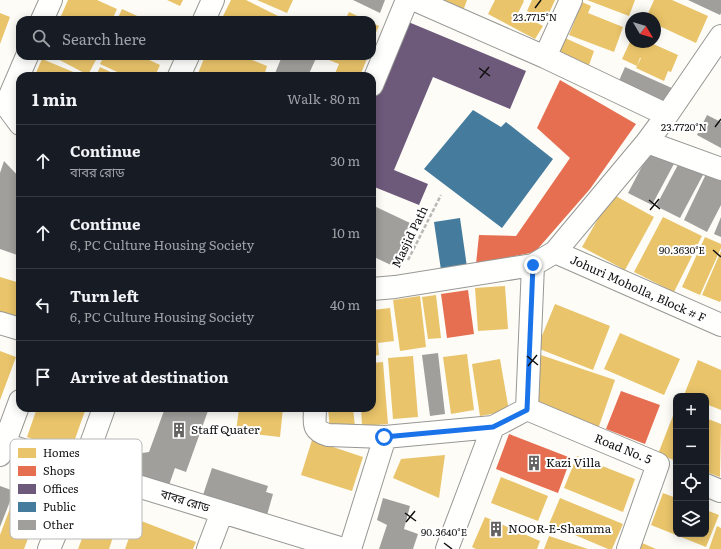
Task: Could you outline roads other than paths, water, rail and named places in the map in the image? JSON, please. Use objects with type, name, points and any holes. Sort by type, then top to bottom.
[{"type":"street","points":[[206,16],[213,0]]},
{"type":"street","points":[[376,75],[407,0]]},
{"type":"street","points":[[416,0],[545,57],[667,115]]},
{"type":"street","points":[[545,57],[571,0]]},
{"type":"street","points":[[376,289],[533,265],[555,252],[647,142],[721,36]]},
{"type":"street","points":[[20,72],[25,60]]},
{"type":"street","points":[[181,72],[186,60]]},
{"type":"street","points":[[16,82],[3,113],[16,121]]},
{"type":"street","points":[[647,142],[721,168]]},
{"type":"street","name":"Johuri Moholla, Block # F","points":[[555,252],[721,325]]},
{"type":"street","points":[[315,412],[315,426],[319,432],[328,435],[384,437],[493,427],[527,410],[533,265]]},
{"type":"street","points":[[0,323],[16,329]]},
{"type":"street","name":"Road No. 5","points":[[527,410],[667,468],[628,549]]},
{"type":"street","points":[[2,450],[16,412]]},
{"type":"street","points":[[93,439],[103,412]]},
{"type":"street","points":[[447,549],[493,427]]},
{"type":"street","points":[[350,549],[384,437]]},
{"type":"street","name":"বাবর রোড","points":[[142,487],[343,549]]},
{"type":"street","points":[[208,549],[222,512]]},
{"type":"street","points":[[48,549],[52,539]]},
{"type":"place","name":"Staff Quater","points":[[179,430]]},
{"type":"place","name":"Kazi Villa","points":[[534,463]]},
{"type":"place","name":"NOOR-E-Shamma","points":[[496,529]]}]
